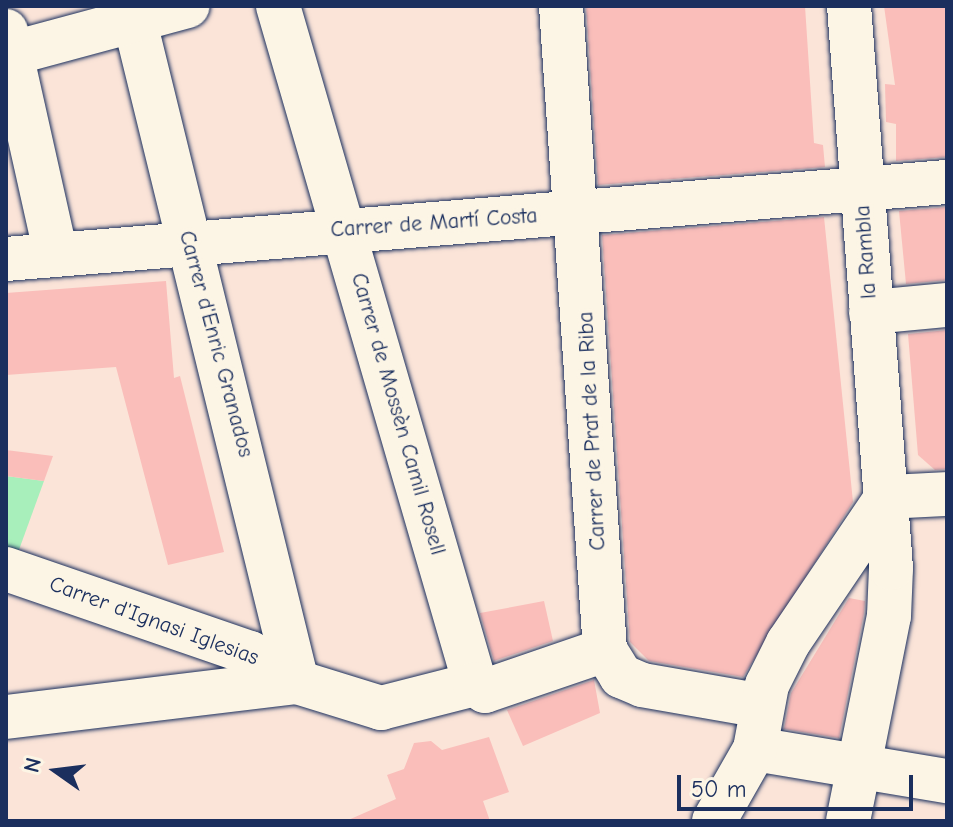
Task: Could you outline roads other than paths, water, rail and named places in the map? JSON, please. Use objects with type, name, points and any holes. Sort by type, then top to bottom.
[{"type":"street","points":[[56,254],[8,46],[133,13],[188,6]]},
{"type":"street","name":"Carrer de Mossèn Camil Rosell","points":[[278,6],[475,684]]},
{"type":"street","name":"Carrer de Prat de la Riba","points":[[561,6],[578,212],[605,650]]},
{"type":"street","name":"la Rambla","points":[[848,821],[860,766],[891,568],[849,6]]},
{"type":"street","name":"Carrer d'Enric Granados","points":[[133,13],[297,682]]},
{"type":"street","name":"Carrer de Martí Costa","points":[[6,259],[947,182]]},
{"type":"street","points":[[871,312],[947,305]]},
{"type":"street","points":[[714,821],[755,749],[762,706],[788,643],[849,558],[887,497],[947,494]]},
{"type":"street","points":[[849,558],[891,568]]},
{"type":"street","name":"Carrer d'Ignasi Iglesias","points":[[6,569],[250,653],[297,682]]},
{"type":"street","points":[[6,717],[297,682],[381,708],[475,684],[485,691],[605,650],[621,676],[642,685],[762,706]]},
{"type":"street","points":[[755,749],[947,781]]}]
